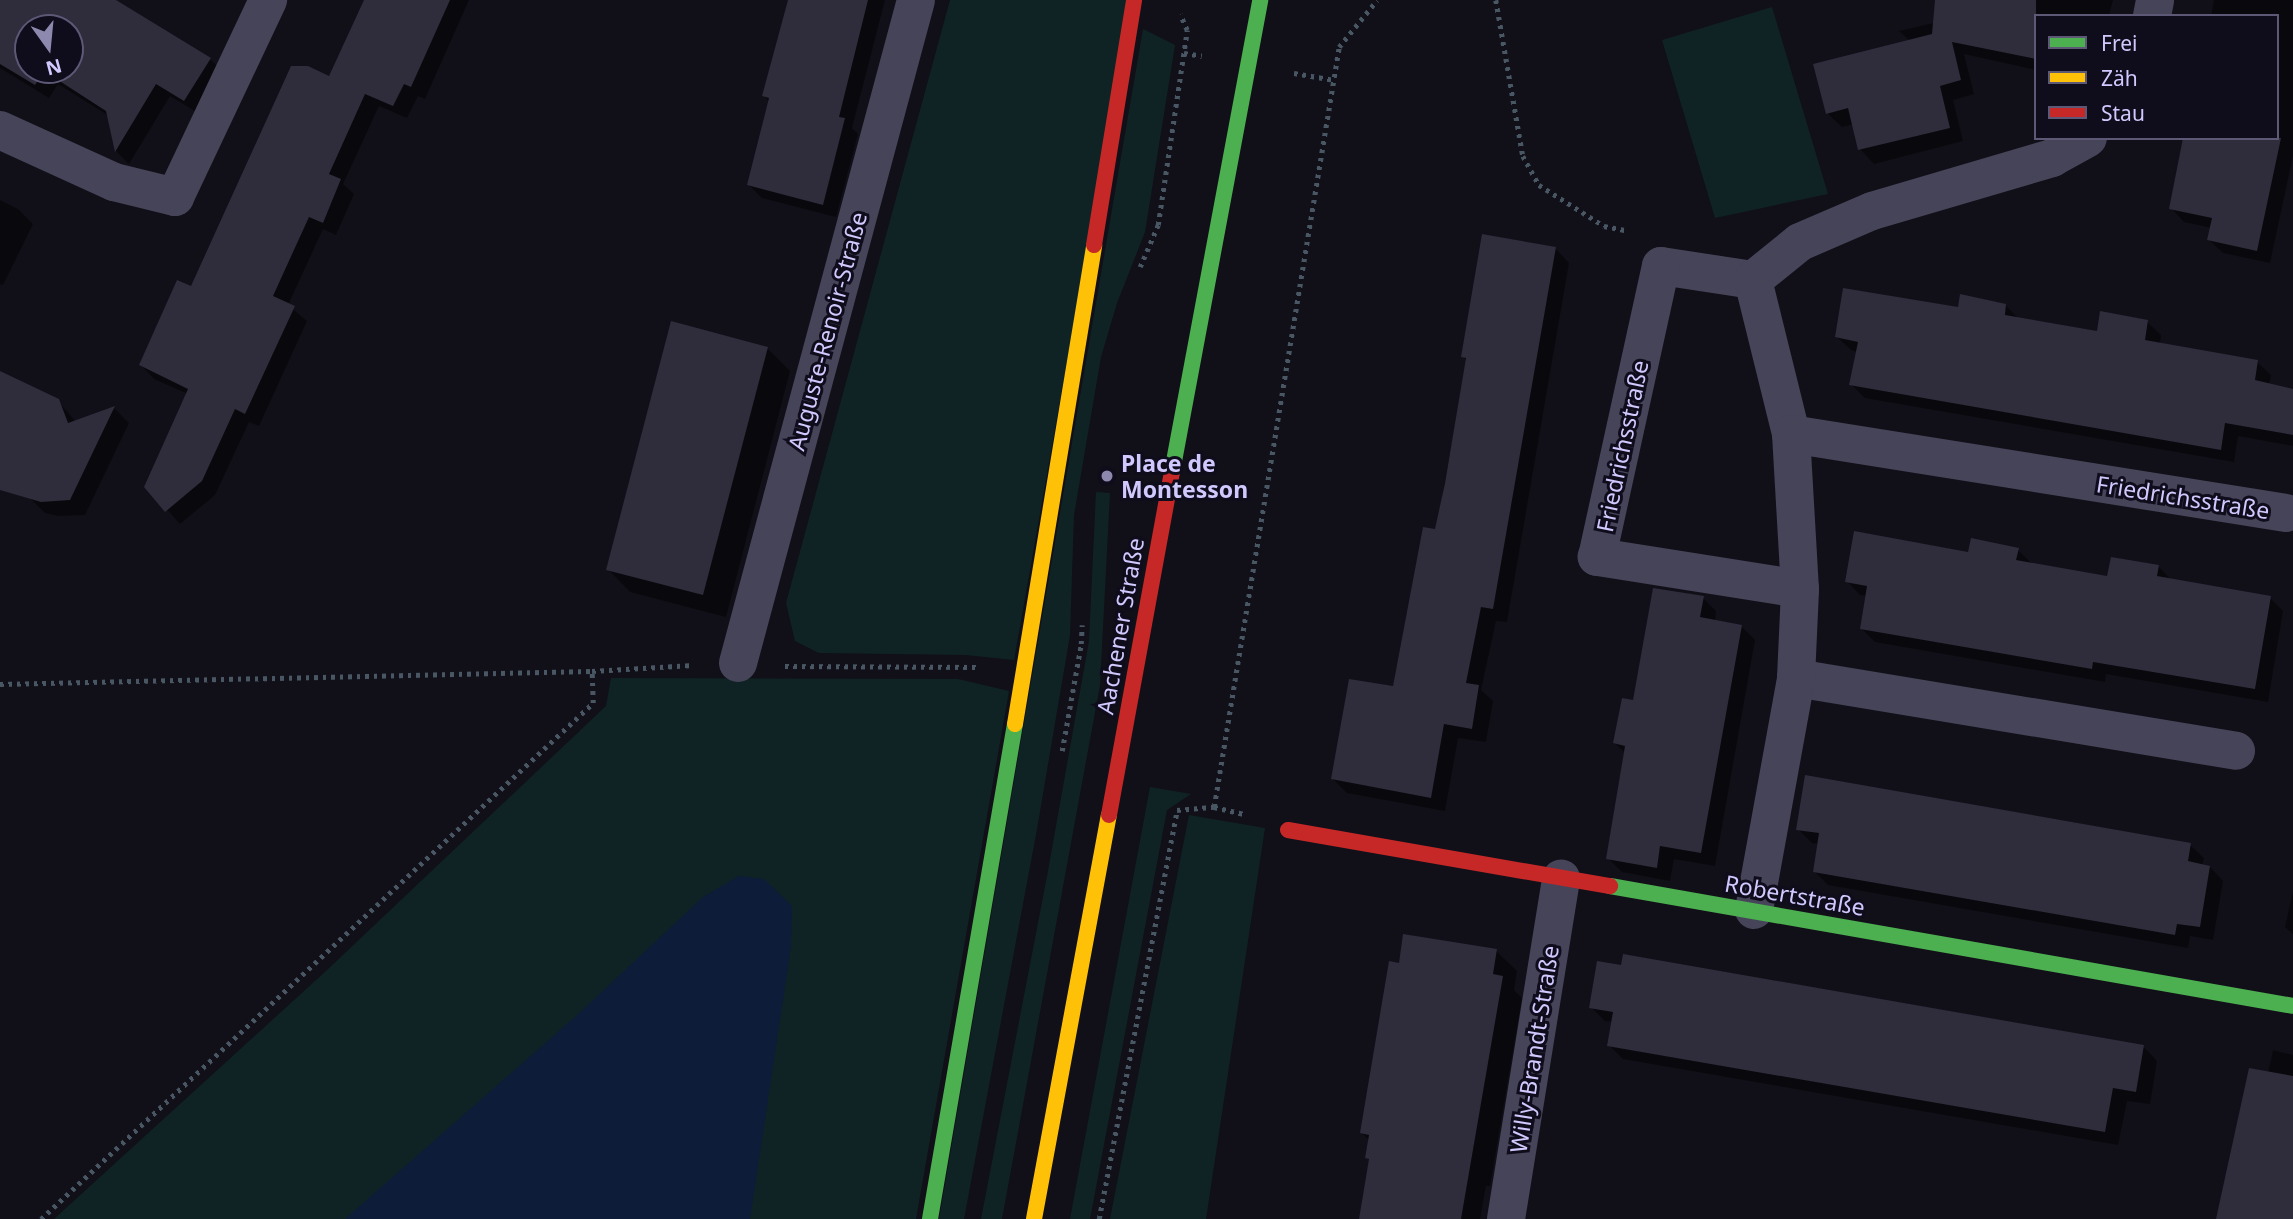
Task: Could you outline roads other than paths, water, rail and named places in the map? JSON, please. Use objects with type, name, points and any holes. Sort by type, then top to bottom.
[{"type":"street","points":[[0,130],[114,183],[175,197],[268,0]]},
{"type":"street","name":"Auguste-Renoir-Straße","points":[[738,663],[916,0]]},
{"type":"street","points":[[930,1219],[991,870],[1021,671],[1134,0]]},
{"type":"street","name":"Aachener Straße","points":[[1034,1219],[1260,0]]},
{"type":"street","points":[[1754,910],[1796,678],[1800,589],[1791,434],[1754,280],[1800,242],[1860,216],[2052,158],[2084,140]]},
{"type":"street","name":"Friedrichsstraße","points":[[1754,280],[1661,266],[1597,557],[1800,589]]},
{"type":"street","name":"Friedrichsstraße","points":[[1791,434],[2286,513]]},
{"type":"street","points":[[1796,678],[2236,751]]},
{"type":"street","name":"Robertstraße","points":[[1288,830],[2293,1006]]},
{"type":"street","name":"Willy-Brandt-Straße","points":[[1506,1219],[1561,878]]},
{"type":"water","points":[[739,876],[764,879],[792,906],[791,947],[750,1219],[345,1219],[575,1017],[703,897]]},
{"type":"place","name":"Place de Montesson","points":[[1107,476]]}]
